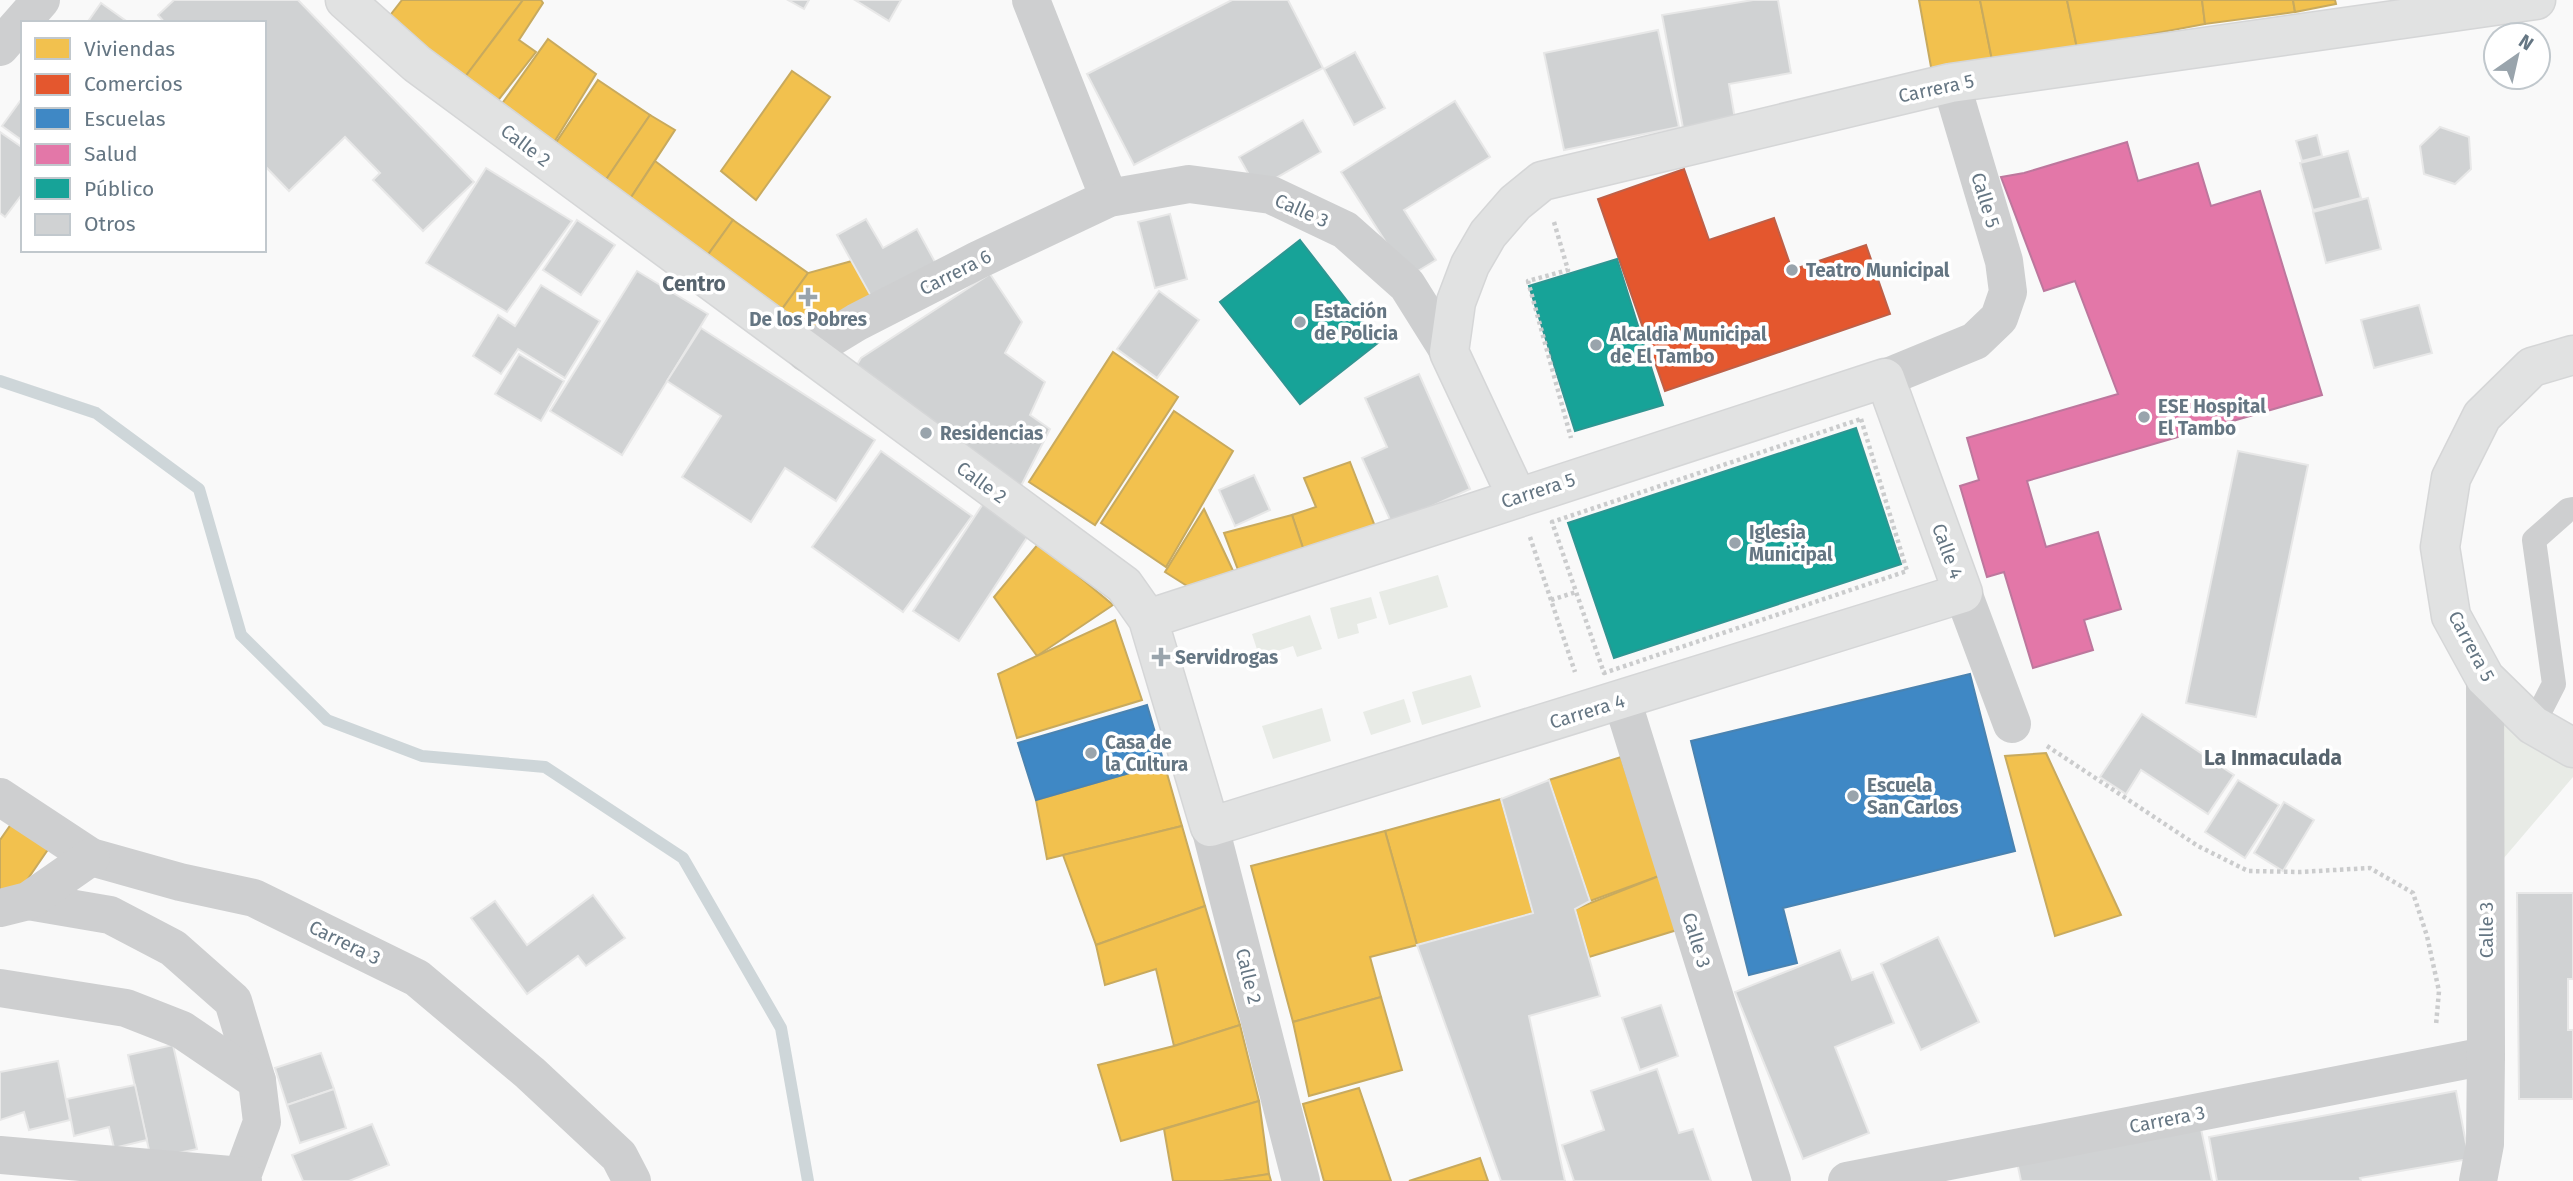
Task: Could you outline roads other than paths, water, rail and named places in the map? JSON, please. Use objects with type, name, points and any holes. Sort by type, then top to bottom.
[{"type":"main road","name":"Calle 2","points":[[345,0],[417,64],[1124,585],[1148,619],[1210,827]]},
{"type":"main road","name":"Carrera 5","points":[[1449,352],[1456,302],[1470,265],[1488,234],[1515,203],[1542,181],[1951,83],[2536,0]]},
{"type":"main road","name":"Calle 3","points":[[1449,352],[1517,497]]},
{"type":"main road","name":"Carrera 5","points":[[2573,355],[2532,367],[2482,416],[2451,478],[2440,547],[2451,616],[2485,678],[2533,726],[2573,748]]},
{"type":"main road","name":"Carrera 5","points":[[1148,619],[1885,378]]},
{"type":"main road","name":"Calle 4","points":[[1885,378],[1963,593]]},
{"type":"main road","name":"Carrera 4","points":[[1210,827],[1963,593]]},
{"type":"street","points":[[23,21],[41,0]]},
{"type":"street","points":[[1031,0],[1109,198]]},
{"type":"street","points":[[0,47],[21,23]]},
{"type":"street","name":"Calle 5","points":[[1951,83],[2004,261],[2008,292],[1999,318]]},
{"type":"street","name":"Calle 3","points":[[1109,198],[1189,184],[1271,195],[1345,230],[1406,285],[1449,352]]},
{"type":"street","name":"Carrera 6","points":[[806,353],[857,322],[954,272],[1109,198]]},
{"type":"street","name":"Carrera 5","points":[[1885,378],[1975,341],[1999,318]]},
{"type":"street","name":"Calle 4","points":[[1963,593],[2011,724]]},
{"type":"street","name":"Calle 3","points":[[2478,1181],[2485,1144],[2485,678]]},
{"type":"street","name":"Calle 3","points":[[1605,705],[1772,1181]]},
{"type":"street","name":"Carrera 3","points":[[0,797],[91,857],[180,882],[254,898],[417,978],[530,1073],[619,1156],[632,1181]]},
{"type":"street","name":"Calle 2","points":[[1210,827],[1301,1181]]},
{"type":"street","points":[[14,904],[91,857]]},
{"type":"street","points":[[0,1154],[242,1179],[262,1122],[257,1081],[233,1001],[173,948],[110,915],[14,904]]},
{"type":"street","points":[[0,988],[126,1008],[182,1030],[257,1081]]},
{"type":"street","name":"Carrera 3","points":[[1847,1181],[2486,1056]]},
{"type":"lane","points":[[2533,726],[2563,683],[2534,540],[2568,510],[2573,509]]},
{"type":"waterway","points":[[0,381],[96,413],[199,489],[241,635],[327,720],[422,756],[545,767],[683,858],[781,1028],[808,1181]]},
{"type":"place","name":"Teatro Municipal","points":[[1792,270]]},
{"type":"place","name":"De los Pobres","points":[[808,297]]},
{"type":"place","name":"Estación de Policia","points":[[1300,322]]},
{"type":"place","name":"Alcaldia Municipal de El Tambo","points":[[1596,345]]},
{"type":"place","name":"ESE Hospital El Tambo","points":[[2144,417]]},
{"type":"place","name":"Residencias","points":[[926,433]]},
{"type":"place","name":"Iglesia Municipal","points":[[1735,543]]},
{"type":"place","name":"Servidrogas","points":[[1161,657]]},
{"type":"place","name":"Casa de la Cultura","points":[[1091,753]]},
{"type":"place","name":"Escuela San Carlos","points":[[1853,796]]},
{"type":"district","name":"Centro","points":[[694,284]]},
{"type":"district","name":"La Inmaculada","points":[[2273,758]]}]
